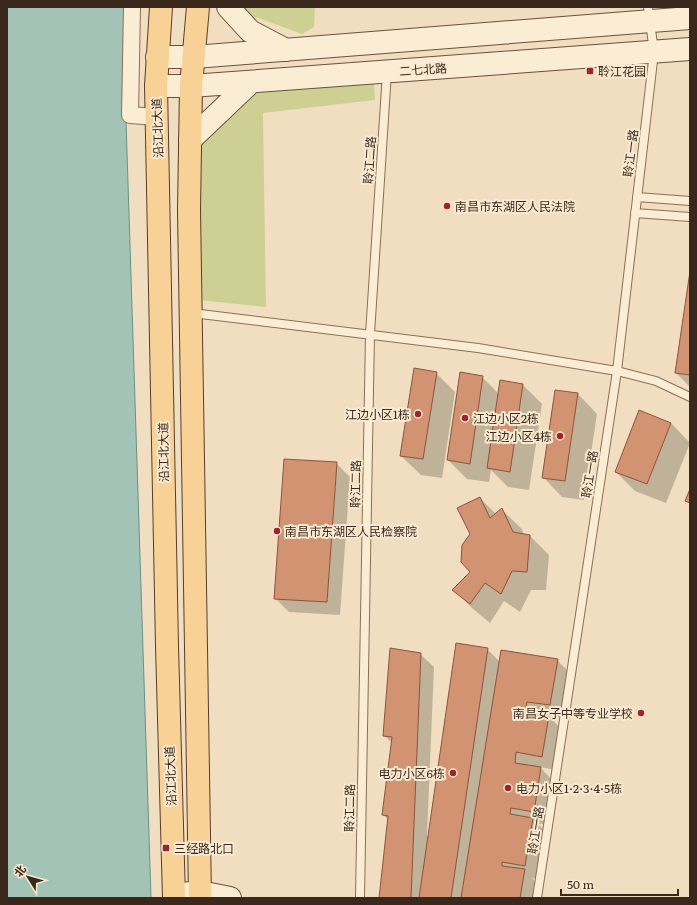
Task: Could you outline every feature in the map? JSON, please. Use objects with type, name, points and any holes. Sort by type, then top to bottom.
[{"type":"main road","name":"沿江北大道","points":[[161,7],[156,86],[167,638],[174,897]]},
{"type":"main road","points":[[198,7],[192,86],[189,210],[200,895]]},
{"type":"main road","points":[[228,7],[250,31],[286,50]]},
{"type":"main road","points":[[157,57],[194,57],[286,50],[648,14],[690,18]]},
{"type":"main road","name":"二七北路","points":[[156,86],[192,86],[251,82],[690,49]]},
{"type":"main road","points":[[190,140],[251,82]]},
{"type":"main road","points":[[174,897],[200,895],[230,898]]},
{"type":"street","points":[[132,7],[130,115],[157,117]]},
{"type":"lane","name":"聆江一路","points":[[537,898],[617,371],[654,52],[648,14]]},
{"type":"lane","name":"聆江二路","points":[[360,898],[370,334],[387,72]]},
{"type":"lane","points":[[637,197],[690,201]]},
{"type":"lane","points":[[635,213],[690,217]]},
{"type":"lane","points":[[190,313],[478,348],[617,371],[656,381],[690,397]]},
{"type":"green space","points":[[237,7],[315,7],[314,27],[302,34],[247,14]]},
{"type":"green space","points":[[374,83],[375,100],[263,113],[266,307],[199,300],[202,140],[258,90]]},
{"type":"shaded area","points":[[7,7],[127,7],[126,121],[151,898],[7,898]]},
{"type":"building","points":[[690,271],[690,375],[675,373]]},
{"type":"building","name":"江边小区1栋","points":[[414,368],[437,372],[423,459],[400,456]]},
{"type":"building","name":"江边小区2栋","points":[[460,372],[483,376],[470,464],[447,460]]},
{"type":"building","points":[[500,380],[523,384],[510,472],[487,468]]},
{"type":"building","name":"江边小区4栋","points":[[555,390],[578,393],[565,481],[542,478]]},
{"type":"building","points":[[639,410],[671,423],[647,484],[615,472]]},
{"type":"building","points":[[284,459],[337,462],[327,602],[274,599]]},
{"type":"building","points":[[690,489],[690,503],[685,501]]},
{"type":"building","points":[[480,497],[490,518],[502,508],[513,532],[530,535],[527,572],[512,571],[501,594],[485,583],[470,604],[452,590],[470,572],[461,562],[462,545],[470,534],[457,508]]},
{"type":"building","name":"电力小区6栋","points":[[456,643],[488,648],[451,898],[419,898]]},
{"type":"building","points":[[390,648],[421,653],[411,898],[379,898],[388,816],[382,815],[392,737],[383,736]]},
{"type":"building","name":"电力小区1·2·3·4·5栋","points":[[501,650],[558,659],[550,705],[527,702],[525,713],[549,715],[542,757],[516,752],[515,763],[541,767],[534,812],[511,808],[510,814],[533,818],[525,866],[502,862],[502,866],[525,869],[520,898],[461,898]]},
{"type":"place","name":"聆江花园","points":[[590,71]]},
{"type":"place","name":"南昌市东湖区人民法院","points":[[447,206]]},
{"type":"place","name":"江边小区1栋","points":[[418,414]]},
{"type":"place","name":"江边小区2栋","points":[[465,418]]},
{"type":"place","name":"江边小区4栋","points":[[560,436]]},
{"type":"place","name":"南昌市东湖区人民检察院","points":[[277,531]]},
{"type":"place","name":"南昌女子中等专业学校","points":[[641,713]]},
{"type":"place","name":"电力小区6栋","points":[[453,773]]},
{"type":"place","name":"电力小区1·2·3·4·5栋","points":[[508,788]]},
{"type":"place","name":"三经路北口","points":[[166,848]]}]
